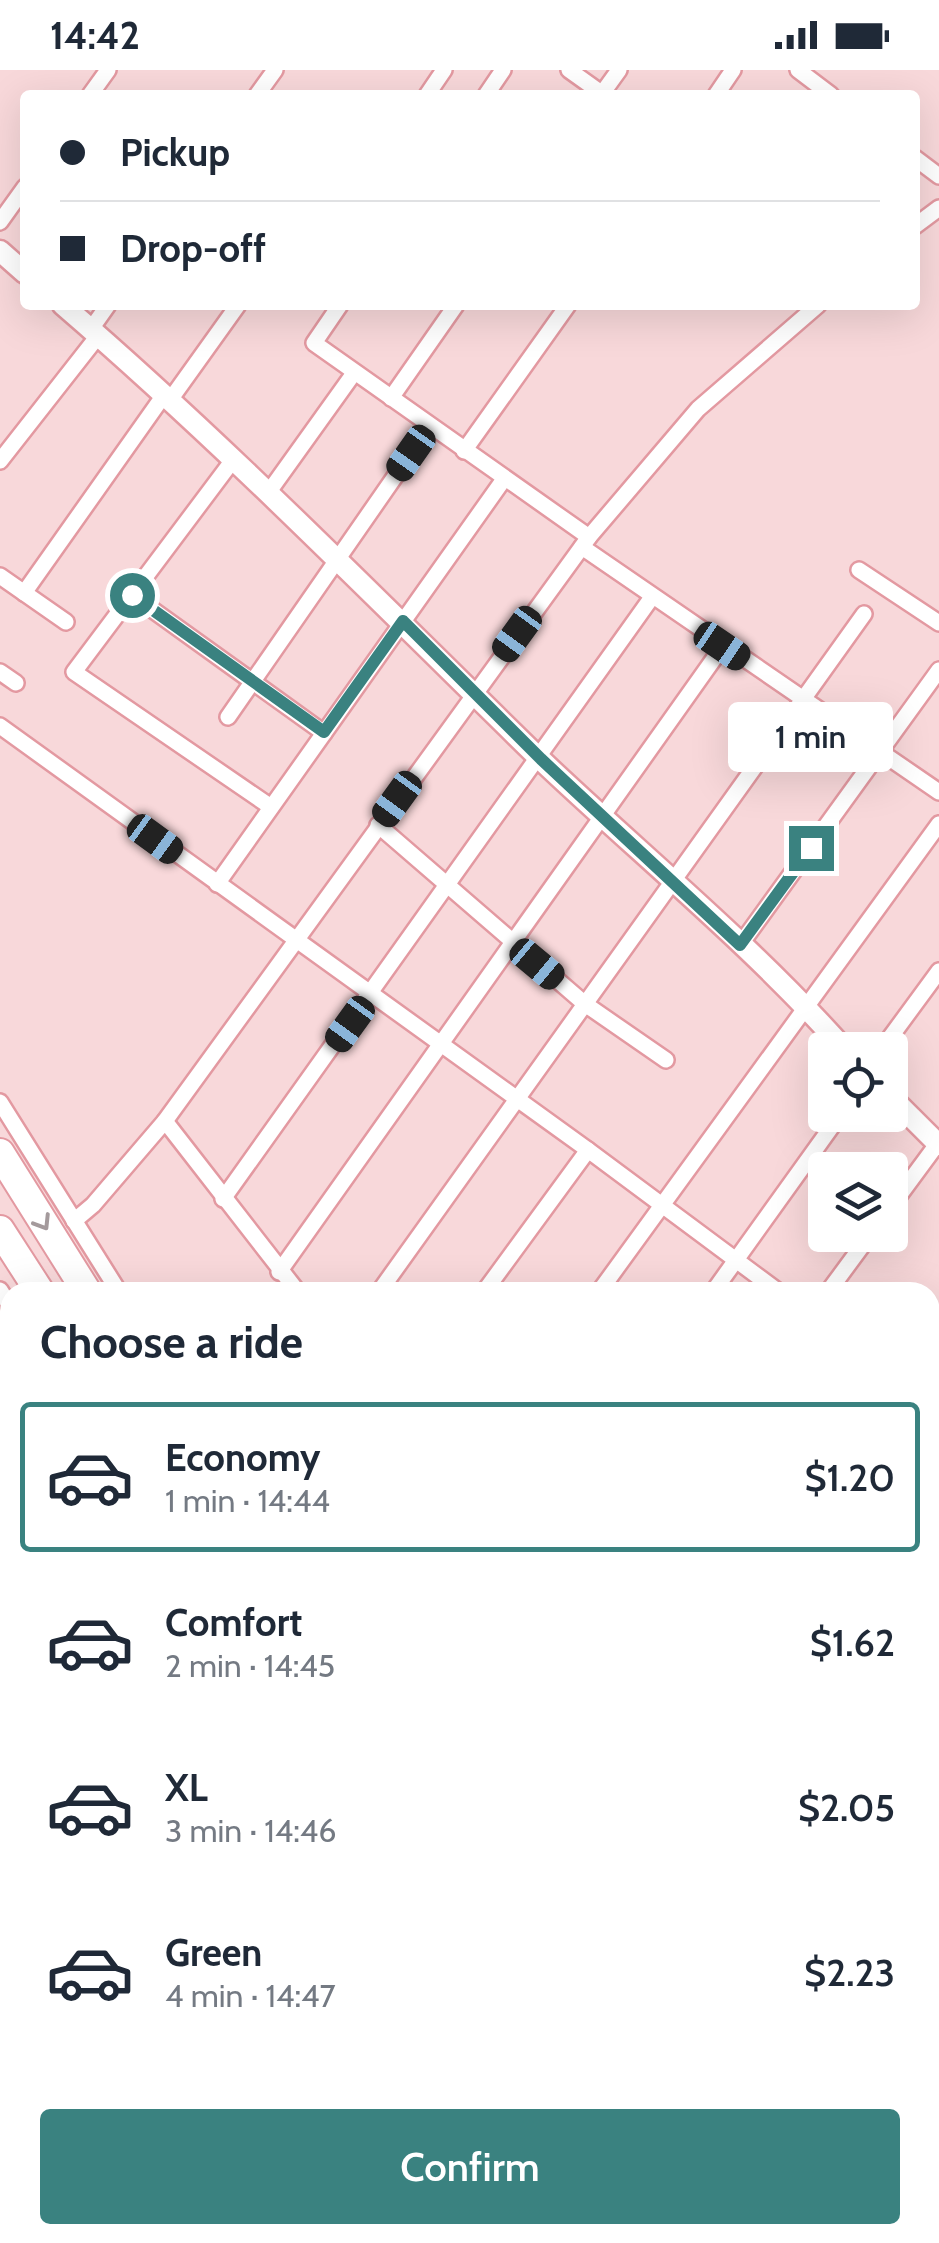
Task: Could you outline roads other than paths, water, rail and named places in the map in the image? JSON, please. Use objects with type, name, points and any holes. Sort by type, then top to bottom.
[{"type":"highway","points":[[0,1153],[81,1282]]},
{"type":"highway","points":[[0,1230],[34,1282]]},
{"type":"street","points":[[570,70],[596,90]]},
{"type":"street","points":[[798,70],[824,90]]},
{"type":"street","points":[[0,222],[20,194]]},
{"type":"street","points":[[0,251],[20,269]]},
{"type":"street","points":[[68,310],[268,493],[830,1032]]},
{"type":"street","points":[[0,461],[94,332],[105,310]]},
{"type":"street","points":[[24,592],[234,310]]},
{"type":"street","points":[[337,310],[314,343],[504,479],[652,596],[939,792]]},
{"type":"street","points":[[391,398],[453,310]]},
{"type":"street","points":[[464,451],[564,310]]},
{"type":"street","points":[[74,1221],[93,1206],[165,1121],[585,542],[698,409],[812,310]]},
{"type":"street","points":[[268,493],[354,372]]},
{"type":"street","points":[[228,718],[430,426]]},
{"type":"street","points":[[232,460],[74,672],[271,808]]},
{"type":"street","points":[[217,884],[504,479]]},
{"type":"street","points":[[858,570],[939,624]]},
{"type":"street","points":[[0,576],[66,622]]},
{"type":"street","points":[[132,595],[324,732]]},
{"type":"street","points":[[223,1199],[541,759],[652,596]]},
{"type":"street","points":[[386,1282],[864,614]]},
{"type":"street","points":[[279,1272],[605,817],[722,646]]},
{"type":"street","points":[[740,945],[939,670]]},
{"type":"street","points":[[0,672],[16,683]]},
{"type":"street","points":[[0,726],[766,1282]]},
{"type":"street","points":[[606,1282],[939,824]]},
{"type":"street","points":[[378,825],[585,1004],[666,1060]]},
{"type":"street","points":[[894,1032],[939,972]]},
{"type":"street","points":[[0,1102],[112,1282]]},
{"type":"street","points":[[908,1112],[936,1136],[908,1180]]},
{"type":"street","points":[[165,1121],[288,1282]]},
{"type":"street","points":[[721,1282],[828,1132]]},
{"type":"street","points":[[491,1282],[588,1150]]},
{"type":"street","points":[[835,1282],[857,1252]]}]
